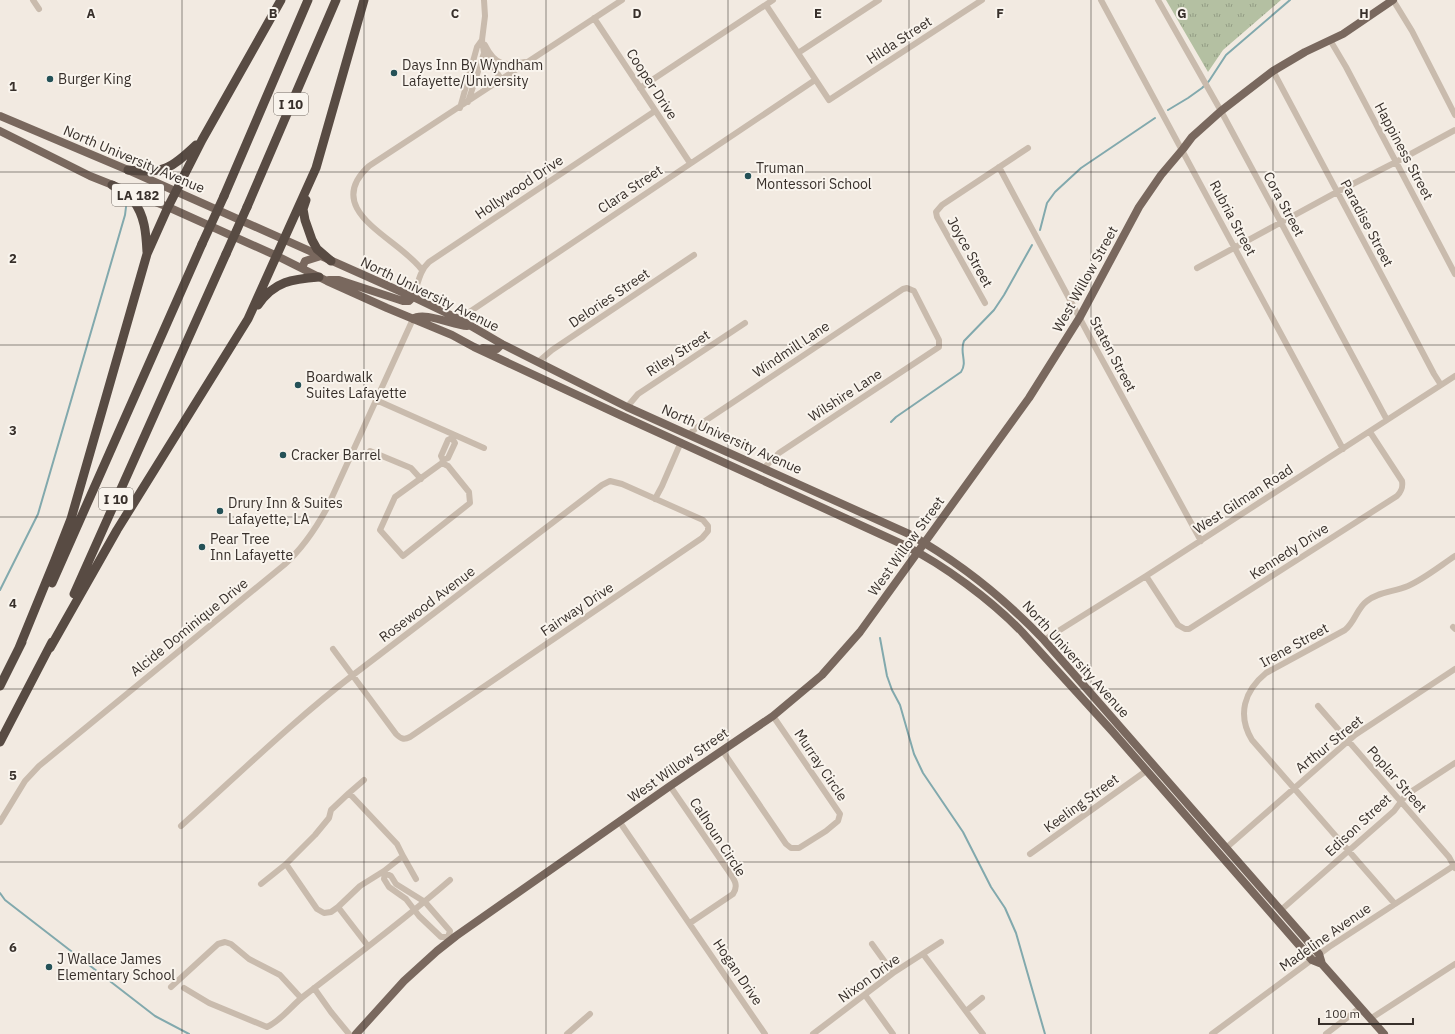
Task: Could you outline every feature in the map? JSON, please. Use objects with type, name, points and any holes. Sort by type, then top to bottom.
[{"type":"highway","name":"LA 182","points":[[176,191],[202,140],[281,0]]},
{"type":"highway","name":"I 10","points":[[0,686],[65,556],[224,196],[308,0]]},
{"type":"highway","name":"I 10","points":[[0,742],[50,648],[247,208],[336,0]]},
{"type":"highway","points":[[331,261],[317,249],[312,240],[303,209],[364,0]]},
{"type":"highway","points":[[128,170],[147,172],[158,171],[171,166],[202,140]]},
{"type":"highway","points":[[248,319],[316,168]]},
{"type":"highway","points":[[112,185],[132,199],[142,216],[145,225],[147,254]]},
{"type":"highway","points":[[20,648],[70,519],[147,254],[176,191]]},
{"type":"highway","points":[[50,648],[117,530],[262,298],[280,285],[292,280],[323,279]]},
{"type":"main road","name":"West Willow Street","points":[[356,1034],[404,981],[450,938],[773,716],[822,675],[860,632],[1029,398],[1080,317],[1139,207],[1161,175],[1182,149],[1221,111],[1248,88],[1273,71],[1350,29],[1393,0]]},
{"type":"main road","name":"North University Avenue","points":[[0,116],[176,191],[413,297],[627,407],[910,534],[938,551],[1012,608],[1044,640],[1319,954],[1322,964],[1384,1034]]},
{"type":"main road","name":"North University Avenue","points":[[0,131],[90,176],[168,207],[277,256],[323,279],[452,335],[474,347],[918,552],[932,560],[1013,622],[1112,731],[1312,960],[1322,964]]},
{"type":"main road","points":[[302,268],[305,261],[321,256]]},
{"type":"main road","points":[[323,279],[339,280],[403,301],[408,301],[413,297]]},
{"type":"main road","points":[[413,319],[420,316],[428,316],[460,326],[472,327]]},
{"type":"main road","points":[[474,347],[496,349],[502,344]]},
{"type":"main road","points":[[528,372],[538,362]]},
{"type":"main road","points":[[756,477],[764,468]]},
{"type":"street","points":[[34,0],[39,9]]},
{"type":"street","points":[[484,0],[485,16],[482,40],[484,53],[501,79]]},
{"type":"street","points":[[608,0],[612,6]]},
{"type":"street","points":[[413,297],[422,270],[410,257],[362,217],[355,207],[353,187],[360,175],[369,166],[460,108],[501,79],[622,0]]},
{"type":"street","points":[[640,88],[773,0]]},
{"type":"street","points":[[798,53],[879,0]]},
{"type":"street","name":"Hilda Street","points":[[815,80],[830,100],[982,0]]},
{"type":"street","name":"Rubria Street","points":[[1101,0],[1343,449]]},
{"type":"street","name":"Cora Street","points":[[1158,0],[1221,111],[1387,420]]},
{"type":"street","points":[[1393,0],[1412,31],[1455,115]]},
{"type":"street","points":[[766,5],[815,80]]},
{"type":"street","name":"Cooper Drive","points":[[594,18],[690,163]]},
{"type":"street","points":[[482,40],[488,51],[499,63],[514,64],[530,60]]},
{"type":"street","points":[[460,108],[477,46],[482,40]]},
{"type":"street","name":"Happiness Street","points":[[1330,40],[1346,67],[1455,274]]},
{"type":"street","points":[[468,102],[484,53]]},
{"type":"street","name":"Paradise Street","points":[[1273,71],[1441,385]]},
{"type":"street","name":"Clara Street","points":[[459,320],[815,80]]},
{"type":"street","name":"Hollywood Drive","points":[[422,270],[429,262],[655,111]]},
{"type":"street","points":[[1197,268],[1455,130]]},
{"type":"street","points":[[999,167],[1028,148]]},
{"type":"street","name":"Joyce Street","points":[[985,303],[937,217],[936,212],[942,205],[999,167]]},
{"type":"street","name":"Staten Street","points":[[999,167],[1201,541]]},
{"type":"street","name":"Delories Street","points":[[538,362],[552,350],[694,255]]},
{"type":"street","name":"Wilshire Lane","points":[[764,468],[781,452],[939,347],[939,340],[917,295],[909,288]]},
{"type":"street","name":"Windmill Lane","points":[[689,434],[705,421],[746,393],[902,289],[909,288]]},
{"type":"street","name":"Alcide Dominique Drive","points":[[0,822],[25,781],[39,766],[294,557],[306,542],[324,514],[413,319]]},
{"type":"street","name":"Riley Street","points":[[627,407],[638,394],[744,323]]},
{"type":"street","name":"West Gilman Road","points":[[1044,640],[1201,541],[1455,376]]},
{"type":"street","points":[[376,400],[453,436],[484,448]]},
{"type":"street","name":"Kennedy Drive","points":[[1146,576],[1178,626],[1189,629],[1366,516],[1397,496],[1402,490],[1403,486],[1402,481],[1370,432]]},
{"type":"street","points":[[453,436],[448,440],[441,456],[443,462],[469,492],[470,503],[403,556],[380,530],[395,498],[421,479],[443,462],[448,458],[455,443],[453,436]]},
{"type":"street","points":[[655,499],[681,442]]},
{"type":"street","points":[[444,449],[451,452]]},
{"type":"street","points":[[370,451],[412,468],[421,479]]},
{"type":"street","name":"Rosewood Avenue","points":[[181,826],[309,710],[602,485],[610,481],[616,482],[655,499]]},
{"type":"street","name":"Fairway Drive","points":[[354,675],[396,734],[402,739],[410,737],[706,534],[709,528],[705,522],[655,499]]},
{"type":"street","name":"Irene Street","points":[[1395,904],[1258,749],[1248,732],[1244,713],[1246,700],[1252,687],[1266,673],[1345,630],[1353,621],[1362,606],[1376,594],[1409,585],[1455,556]]},
{"type":"street","points":[[333,649],[354,675]]},
{"type":"street","name":"Arthur Street","points":[[1226,848],[1361,730],[1455,669]]},
{"type":"street","name":"Poplar Street","points":[[1318,706],[1449,857],[1455,866]]},
{"type":"street","name":"Murray Circle","points":[[722,750],[786,844],[791,848],[799,848],[838,821],[840,814],[773,716]]},
{"type":"street","name":"Edison Street","points":[[1281,910],[1394,811],[1406,795],[1455,763]]},
{"type":"street","name":"Keeling Street","points":[[1030,854],[1146,771]]},
{"type":"street","points":[[261,884],[286,864],[315,835],[329,818],[331,810],[364,780]]},
{"type":"street","name":"Calhoun Circle","points":[[670,786],[736,882],[733,894],[690,923]]},
{"type":"street","points":[[349,793],[397,844],[416,879]]},
{"type":"street","points":[[620,821],[690,923]]},
{"type":"street","points":[[286,864],[317,909],[324,913],[331,912],[338,907],[360,886],[384,872],[403,856]]},
{"type":"street","name":"Madeline Avenue","points":[[1212,1034],[1319,954],[1455,866]]},
{"type":"street","points":[[384,872],[391,876],[396,884],[424,902],[450,931],[450,938],[442,937],[406,900],[389,887],[384,879],[384,872]]},
{"type":"street","points":[[184,988],[209,1003],[267,1027],[273,1024],[301,998],[415,910],[450,880]]},
{"type":"street","points":[[338,907],[368,946]]},
{"type":"street","points":[[428,924],[426,919],[428,915],[431,912],[434,912]]},
{"type":"street","name":"Hogan Drive","points":[[690,923],[765,1034]]},
{"type":"street","points":[[171,987],[218,944],[224,942],[231,944],[250,959],[280,975],[301,998]]},
{"type":"street","name":"Nixon Drive","points":[[813,1034],[893,973],[941,942]]},
{"type":"street","points":[[872,944],[893,973]]},
{"type":"street","points":[[923,954],[983,1034]]},
{"type":"street","points":[[1370,1019],[1455,964]]},
{"type":"street","points":[[314,988],[349,1034]]},
{"type":"street","points":[[865,995],[893,1034]]},
{"type":"street","points":[[966,1011],[982,998]]},
{"type":"street","points":[[1326,1034],[1361,1007]]},
{"type":"street","points":[[567,1034],[590,1014]]},
{"type":"green space","points":[[1166,0],[1281,0],[1223,50],[1208,72]]},
{"type":"waterway","points":[[1168,110],[1202,88],[1209,81],[1226,55],[1290,0]]},
{"type":"waterway","points":[[1040,230],[1047,203],[1055,192],[1081,168],[1155,118]]},
{"type":"waterway","points":[[0,590],[38,514],[125,215],[126,207]]},
{"type":"waterway","points":[[891,422],[961,372],[964,364],[962,349],[964,341],[994,310],[1032,245]]},
{"type":"waterway","points":[[880,638],[887,676],[900,705],[914,754],[923,773],[963,832],[991,887],[1005,908],[1016,933],[1045,1034]]},
{"type":"waterway","points":[[0,893],[5,900],[155,1016],[189,1034]]},
{"type":"place","name":"Days Inn By Wyndham Lafayette/University","points":[[394,73]]},
{"type":"place","name":"Burger King","points":[[50,79]]},
{"type":"place","name":"Truman Montessori School","points":[[748,176]]},
{"type":"place","name":"Boardwalk Suites Lafayette","points":[[298,385]]},
{"type":"place","name":"Cracker Barrel","points":[[283,455]]},
{"type":"place","name":"Drury Inn & Suites Lafayette, LA","points":[[220,511]]},
{"type":"place","name":"Pear Tree Inn Lafayette","points":[[202,547]]},
{"type":"place","name":"J Wallace James Elementary School","points":[[49,967]]}]
